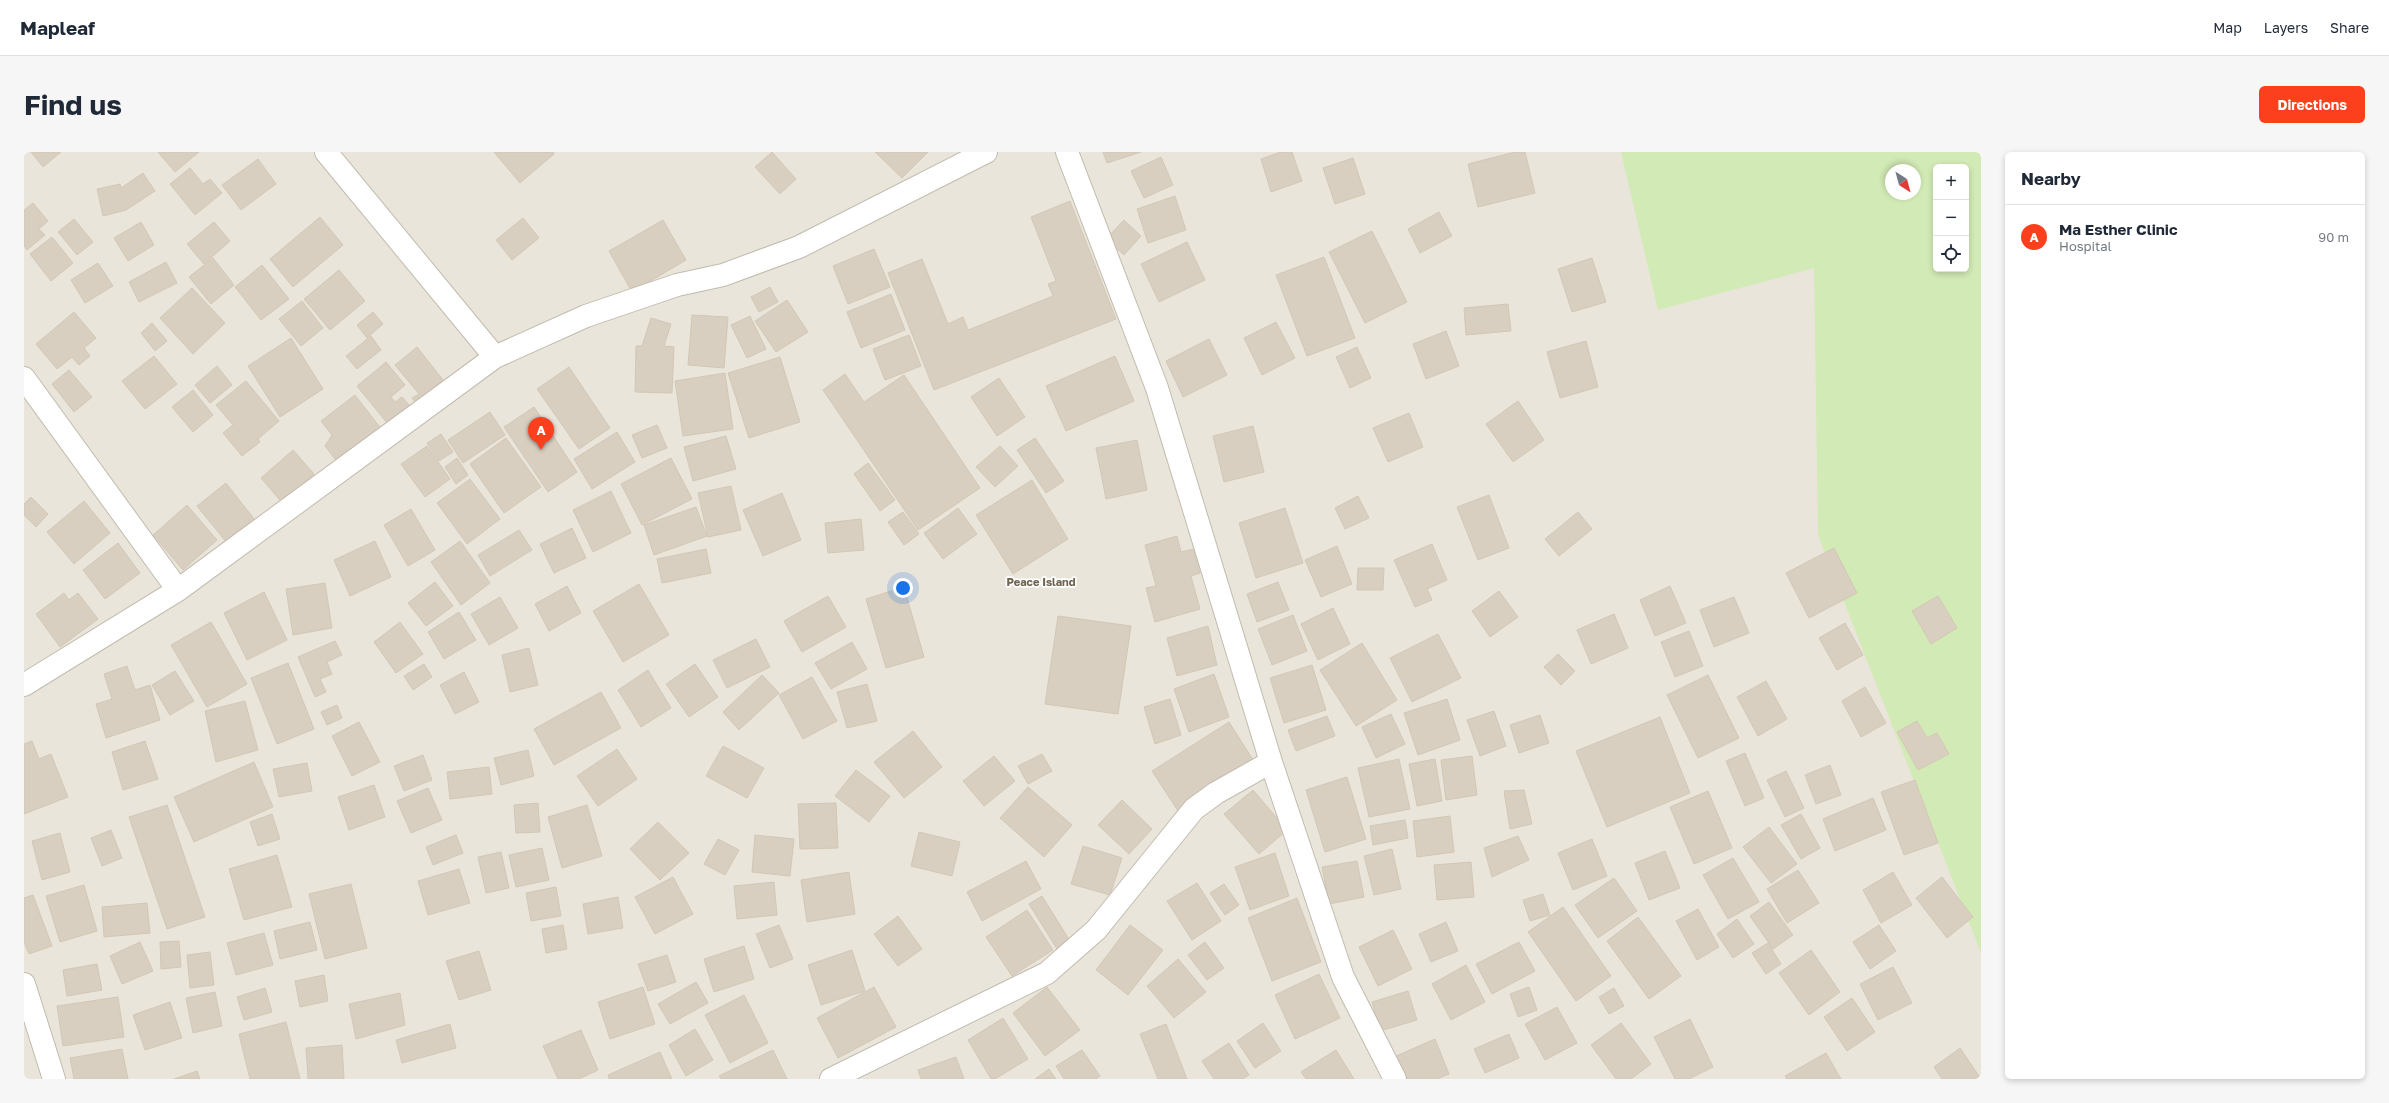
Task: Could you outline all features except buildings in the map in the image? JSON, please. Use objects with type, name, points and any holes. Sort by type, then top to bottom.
[{"type":"street","points":[[326,152],[495,357]]},
{"type":"street","points":[[24,685],[178,590],[495,357],[586,316],[678,285],[723,275],[799,246],[986,152]]},
{"type":"street","points":[[1067,152],[1157,388],[1271,762],[1343,977],[1395,1079]]},
{"type":"street","points":[[24,378],[178,590]]},
{"type":"street","points":[[832,1079],[1047,973],[1096,930],[1194,810],[1216,793],[1271,762]]},
{"type":"street","points":[[24,984],[54,1079]]},
{"type":"shaded area","points":[[24,152],[1932,152],[1934,164],[1933,272],[1937,272],[1981,526],[1981,1079],[24,1079]]},
{"type":"green space","points":[[1621,152],[1981,152],[1981,953],[1818,535],[1814,268],[1658,310]]},
{"type":"place","name":"Ma Esther Clinic","points":[[541,450]]},
{"type":"district","name":"Peace Island","points":[[1041,581]]}]
